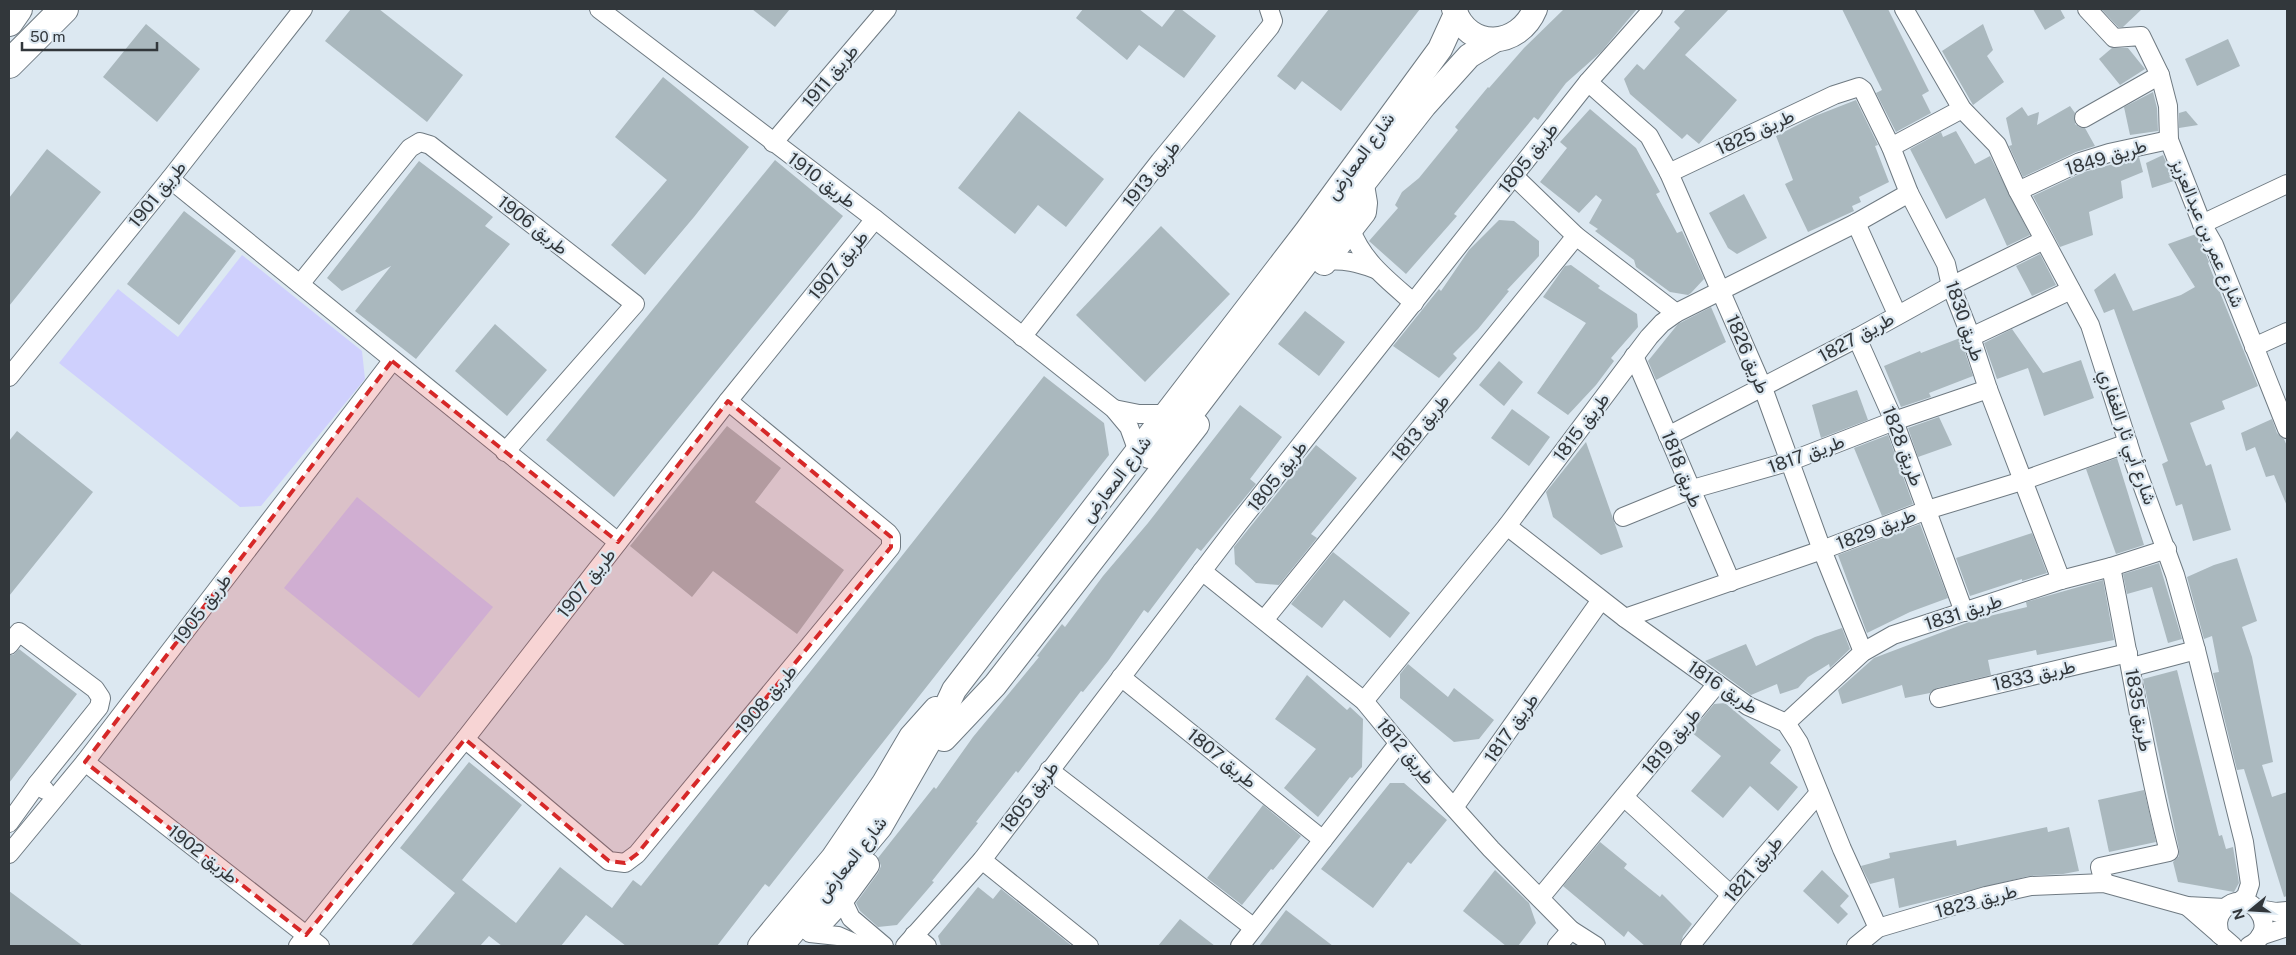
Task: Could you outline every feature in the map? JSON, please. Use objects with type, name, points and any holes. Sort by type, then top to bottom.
[{"type":"main road","points":[[9,15],[17,9]]},
{"type":"main road","points":[[9,22],[17,9]]},
{"type":"main road","points":[[9,64],[64,9]]},
{"type":"main road","name":"شارع المعارض","points":[[804,940],[842,899],[898,822],[982,675],[1135,470],[1194,410],[1322,242],[1362,184],[1455,69],[1469,56],[1494,40],[1509,38],[1522,30],[1531,19],[1535,9]]},
{"type":"main road","points":[[1455,11],[1471,33],[1494,40]]},
{"type":"main road","name":"شارع المعارض","points":[[782,946],[880,827],[934,733],[954,690],[1137,449],[1306,232],[1440,49],[1455,11]]},
{"type":"main road","points":[[944,739],[995,685],[1351,230],[1364,212],[1365,203],[1362,184]]},
{"type":"main road","points":[[760,946],[832,858],[884,783],[911,737],[954,690]]},
{"type":"street","name":"طريق 1901","points":[[9,377],[170,179],[303,9]]},
{"type":"street","name":"طريق 1910","points":[[599,9],[875,219],[1114,409],[1129,427],[1137,449]]},
{"type":"street","name":"طريق 1911","points":[[773,143],[887,9]]},
{"type":"street","name":"طريق 1913","points":[[1022,337],[1160,161],[1270,27],[1273,21],[1269,9]]},
{"type":"street","name":"طريق 1805","points":[[915,943],[982,860],[1202,571],[1588,82],[1653,9]]},
{"type":"street","name":"شارع أبي ثار الغفاري","points":[[1904,9],[1962,110],[1997,145],[2018,191],[2090,325],[2128,443],[2167,549],[2196,650],[2244,842],[2250,884],[2246,896],[2232,905],[2218,920],[2228,943]]},
{"type":"street","name":"شارع عمر بن عبدالعزيز","points":[[2087,9],[2114,38],[2141,36],[2160,75],[2168,106],[2169,140],[2202,224],[2214,245],[2287,428]]},
{"type":"street","points":[[2084,118],[2160,75]]},
{"type":"street","name":"طريق 1826","points":[[1588,82],[1649,136],[1669,172],[1763,388],[1822,550],[1864,652]]},
{"type":"street","name":"طريق 1830","points":[[1841,92],[1859,87],[1863,90],[1891,147],[1909,193],[1946,264],[1951,286],[1971,337],[1988,389],[2061,580]]},
{"type":"street","name":"طريق 1825","points":[[1669,172],[1841,92]]},
{"type":"street","points":[[1891,147],[1962,110]]},
{"type":"street","name":"طريق 1849","points":[[2018,191],[2080,162],[2109,153],[2169,140]]},
{"type":"street","name":"طريق 1906","points":[[300,284],[410,148],[420,142],[430,146],[635,304],[505,452]]},
{"type":"street","points":[[1514,176],[1576,236],[1676,313]]},
{"type":"street","points":[[170,179],[392,361],[618,542]]},
{"type":"street","points":[[2202,224],[2287,184]]},
{"type":"street","name":"طريق 1815","points":[[1364,701],[1508,526],[1634,356],[1662,322],[1721,290],[1856,223],[1909,193]]},
{"type":"street","name":"طريق 1907","points":[[302,940],[465,739],[728,401],[875,219]]},
{"type":"street","points":[[1856,223],[1897,314]]},
{"type":"street","points":[[1351,230],[1355,240],[1375,269],[1414,303]]},
{"type":"street","name":"طريق 1813","points":[[1264,620],[1576,236]]},
{"type":"street","name":"طريق 1827","points":[[1668,436],[1857,338],[1897,314],[2044,240]]},
{"type":"street","points":[[1326,261],[1339,259],[1352,261],[1375,269]]},
{"type":"street","points":[[1971,337],[2071,290]]},
{"type":"street","points":[[2254,347],[2287,332]]},
{"type":"street","name":"طريق 1828","points":[[1857,338],[1894,421],[1964,612]]},
{"type":"street","name":"طريق 1818","points":[[1634,356],[1731,582]]},
{"type":"street","name":"طريق 1905","points":[[9,854],[85,762],[392,361]]},
{"type":"street","name":"طريق 1817","points":[[1623,517],[1690,490],[1791,462],[1894,421],[1988,389]]},
{"type":"street","name":"طريق 1908","points":[[465,739],[610,861],[624,863],[637,854],[892,544],[891,536],[888,533],[728,401]]},
{"type":"street","name":"طريق 1910","points":[[1114,409],[1139,414],[1165,414]]},
{"type":"street","name":"طريق 1829","points":[[1625,618],[1822,550],[1927,510],[2022,481],[2128,443]]},
{"type":"street","name":"طريق 1816","points":[[1508,526],[1601,600],[1753,710],[1786,723]]},
{"type":"street","name":"طريق 1831","points":[[1786,723],[1864,652],[1893,636],[2061,580],[2112,567],[2167,549]]},
{"type":"street","name":"طريق 1835","points":[[2104,883],[2100,867],[2169,852],[2150,779],[2112,567]]},
{"type":"street","name":"طريق 1812","points":[[1202,571],[1364,701],[1398,744],[1492,849],[1571,930],[1596,946]]},
{"type":"street","name":"طريق 1817","points":[[1455,806],[1601,600]]},
{"type":"street","points":[[9,645],[19,632],[95,689],[101,698],[122,713]]},
{"type":"street","name":"طريق 1833","points":[[1939,698],[2130,660],[2196,650]]},
{"type":"street","name":"طريق 1807","points":[[1121,676],[1323,840]]},
{"type":"street","name":"طريق 1819","points":[[1540,898],[1717,684]]},
{"type":"street","points":[[9,823],[37,784],[99,707],[101,698]]},
{"type":"street","points":[[1786,723],[1796,736],[1878,928]]},
{"type":"street","points":[[1240,946],[1398,744]]},
{"type":"street","name":"طريق 1902","points":[[85,762],[302,940],[320,946]]},
{"type":"street","points":[[1049,770],[1254,928]]},
{"type":"street","points":[[37,784],[56,798]]},
{"type":"street","name":"طريق 1821","points":[[1690,946],[1731,895],[1819,793]]},
{"type":"street","points":[[1624,797],[1731,895]]},
{"type":"street","points":[[982,860],[1089,946]]},
{"type":"street","name":"طريق 1823","points":[[1856,946],[1878,928],[1986,896],[2031,886],[2104,883],[2187,906],[2252,905],[2258,909],[2276,912],[2287,911]]},
{"type":"street","points":[[842,899],[851,918],[884,946]]},
{"type":"street","points":[[2187,906],[2228,943]]},
{"type":"street","points":[[2255,943],[2264,922],[2258,909]]},
{"type":"street","points":[[2255,943],[2287,927]]},
{"type":"street","points":[[1557,946],[1571,930]]},
{"type":"street","points":[[804,940],[838,936],[861,946]]},
{"type":"highlighted area","points":[[392,361],[618,542],[728,401],[891,537],[891,547],[637,854],[625,863],[609,861],[465,739],[306,935],[85,762]]},
{"type":"shaded area","points":[[242,255],[362,351],[365,379],[261,506],[240,507],[59,363],[118,289],[178,337]]},
{"type":"shaded area","points":[[357,497],[493,607],[419,698],[284,588]]},
{"type":"building","points":[[351,9],[379,9],[463,75],[427,122],[325,41]]},
{"type":"building","points":[[752,9],[790,9],[775,27]]},
{"type":"building","points":[[1083,9],[1139,9],[1162,27],[1176,9],[1181,9],[1216,36],[1184,78],[1139,45],[1127,60],[1076,18]]},
{"type":"building","points":[[1329,9],[1420,9],[1341,111],[1302,81],[1295,90],[1277,76]]},
{"type":"building","points":[[1564,9],[1637,9],[1601,52],[1566,83],[1538,120],[1534,117],[1454,214],[1457,216],[1406,274],[1369,241],[1398,208],[1395,205],[1402,192],[1419,178],[1458,130],[1455,127],[1488,87]]},
{"type":"building","points":[[1686,9],[1729,9],[1685,55],[1737,100],[1699,144],[1687,134],[1682,139],[1630,94],[1624,79],[1637,64],[1644,70],[1680,28],[1674,22]]},
{"type":"building","points":[[1842,9],[1888,9],[1929,91],[1922,95],[1931,113],[1896,132],[1876,93],[1882,90]]},
{"type":"building","points":[[2033,9],[2060,9],[2065,18],[2045,30]]},
{"type":"building","points":[[2101,9],[2142,9],[2123,27],[2118,27]]},
{"type":"building","points":[[146,24],[200,69],[157,122],[103,77]]},
{"type":"building","points":[[1983,24],[1993,50],[1987,56],[2004,82],[1973,105],[1942,51]]},
{"type":"building","points":[[2228,39],[2240,66],[2197,86],[2185,59]]},
{"type":"building","points":[[2112,48],[2128,48],[2145,69],[2120,85],[2099,59]]},
{"type":"building","points":[[663,77],[749,147],[645,275],[611,245],[667,180],[615,137]]},
{"type":"building","points":[[2153,92],[2157,108],[2158,131],[2130,135],[2124,107]]},
{"type":"building","points":[[1856,100],[1878,145],[1875,146],[1889,182],[1859,197],[1861,202],[1852,206],[1854,211],[1808,232],[1785,184],[1793,180],[1776,136],[1815,116]]},
{"type":"building","points":[[2070,106],[2075,113],[2075,124],[2085,128],[2095,146],[2076,152],[2023,177],[2009,146],[2012,145],[2006,118],[2022,107],[2028,116],[2039,112],[2037,125]]},
{"type":"building","points":[[1590,109],[1636,148],[1660,192],[1656,194],[1677,233],[1682,231],[1704,279],[1688,295],[1670,292],[1636,267],[1634,260],[1595,231],[1598,229],[1589,223],[1602,200],[1596,195],[1579,213],[1540,182],[1567,148],[1560,142]]},
{"type":"building","points":[[1019,111],[1104,179],[1066,227],[1038,205],[1015,234],[958,188]]},
{"type":"building","points":[[2186,111],[2198,125],[2179,128],[2179,113]]},
{"type":"building","points":[[1956,131],[1975,164],[1990,156],[2030,235],[2007,246],[1985,198],[1946,219],[1910,149],[1941,132],[1943,137]]},
{"type":"building","points":[[47,149],[101,192],[9,306],[9,198]]},
{"type":"building","points":[[2163,155],[2174,181],[2152,188],[2146,163]]},
{"type":"building","points":[[2139,157],[2143,172],[2121,181],[2123,198],[2089,212],[2093,235],[2060,247],[2033,196],[2084,172]]},
{"type":"building","points":[[775,160],[843,216],[614,497],[546,440]]},
{"type":"building","points":[[419,161],[493,217],[485,226],[510,244],[416,359],[355,311],[391,266],[342,291],[327,278]]},
{"type":"building","points":[[1744,194],[1767,238],[1737,254],[1728,248],[1709,213]]},
{"type":"building","points":[[184,211],[236,251],[179,325],[127,284]]},
{"type":"building","points":[[1499,220],[1514,221],[1539,241],[1539,256],[1507,290],[1509,291],[1478,329],[1453,354],[1457,358],[1439,378],[1393,346],[1439,289],[1441,291],[1469,250]]},
{"type":"building","points":[[1161,226],[1230,294],[1145,382],[1076,315]]},
{"type":"building","points":[[2196,234],[2258,386],[2222,401],[2225,409],[2190,423],[2206,466],[2211,464],[2231,530],[2193,541],[2182,504],[2176,506],[2162,464],[2168,461],[2114,309],[2104,313],[2094,290],[2115,273],[2133,311],[2181,295],[2195,287],[2168,244]]},
{"type":"building","points":[[2040,254],[2056,285],[2032,296],[2016,266]]},
{"type":"building","points":[[1571,265],[1600,286],[1598,288],[1637,314],[1638,327],[1611,358],[1614,361],[1596,385],[1568,415],[1537,393],[1586,323],[1543,297],[1565,266]]},
{"type":"building","points":[[1711,307],[1726,342],[1656,380],[1648,361],[1678,324]]},
{"type":"building","points":[[1305,311],[1345,342],[1319,376],[1278,344]]},
{"type":"building","points":[[495,324],[547,370],[507,416],[455,371]]},
{"type":"building","points":[[2012,329],[2043,373],[2081,360],[2094,398],[2044,416],[2028,368],[1997,379],[1984,343]]},
{"type":"building","points":[[1960,338],[1973,376],[1929,393],[1931,397],[1901,407],[1884,366],[1920,351],[1921,353]]},
{"type":"building","points":[[1499,361],[1523,382],[1504,406],[1479,385]]},
{"type":"building","points":[[1044,376],[1104,423],[1109,455],[769,887],[765,884],[717,946],[626,946],[586,915],[561,946],[502,946],[489,936],[480,946],[411,946],[455,893],[400,848],[469,762],[522,805],[462,880],[516,923],[560,867],[612,908],[633,880],[641,886]]},
{"type":"building","points":[[1857,390],[1868,420],[1821,438],[1812,405]]},
{"type":"building","points":[[1240,405],[1282,437],[1250,479],[1256,484],[1201,551],[1197,548],[1148,613],[1144,610],[1108,661],[1083,692],[1081,691],[1018,773],[1016,771],[976,822],[978,823],[932,881],[934,882],[897,925],[878,927],[860,911],[856,903],[878,873],[881,866],[878,858],[934,787],[936,789],[973,737],[1039,657],[1037,656],[1062,624],[1065,627],[1103,576],[1148,523]]},
{"type":"building","points":[[1512,409],[1550,437],[1529,466],[1491,438]]},
{"type":"building","points":[[1939,417],[1952,445],[1918,457],[1908,428]]},
{"type":"building","points":[[2272,419],[2277,433],[2284,439],[2287,446],[2287,506],[2274,475],[2266,477],[2255,447],[2246,451],[2241,433]]},
{"type":"building","points":[[727,426],[781,468],[755,502],[844,570],[797,634],[713,571],[692,597],[630,546]]},
{"type":"building","points":[[17,431],[93,492],[9,596],[9,441]]},
{"type":"building","points":[[1888,435],[1913,504],[1882,516],[1854,448]]},
{"type":"building","points":[[1586,442],[1623,547],[1601,555],[1553,517],[1546,492]]},
{"type":"building","points":[[1316,445],[1357,478],[1311,534],[1317,538],[1279,585],[1256,583],[1235,564],[1234,547]]},
{"type":"building","points":[[2117,458],[2144,545],[2116,554],[2086,469]]},
{"type":"building","points":[[1920,524],[1948,598],[1910,612],[1867,633],[1838,555]]},
{"type":"building","points":[[2032,533],[2047,573],[1970,596],[1956,558]]},
{"type":"building","points":[[1333,552],[1410,613],[1390,638],[1344,600],[1322,628],[1291,604]]},
{"type":"building","points":[[2237,558],[2257,621],[2242,627],[2252,657],[2273,762],[2262,765],[2272,797],[2287,792],[2287,896],[2284,897],[2244,769],[2237,770],[2213,673],[2219,672],[2212,636],[2204,639],[2187,577],[2214,565]]},
{"type":"building","points":[[2159,563],[2182,639],[2168,643],[2152,587],[2127,594],[2123,574]]},
{"type":"building","points":[[2103,580],[2114,640],[2037,655],[2036,650],[1988,660],[1991,675],[1937,688],[1930,693],[1905,698],[1902,685],[1842,704],[1838,690],[1874,658],[1977,619],[2027,607],[2026,602]]},
{"type":"building","points":[[1842,628],[1850,649],[1830,668],[1829,664],[1808,677],[1798,688],[1780,694],[1777,684],[1751,695],[1705,661],[1746,644],[1756,666],[1815,637]]},
{"type":"building","points":[[19,649],[77,694],[9,783],[9,655],[13,655]]},
{"type":"building","points":[[1408,664],[1448,697],[1454,688],[1494,720],[1479,739],[1454,742],[1400,698],[1400,674]]},
{"type":"building","points":[[2177,670],[2219,836],[2222,835],[2226,849],[2233,847],[2239,883],[2234,892],[2178,882],[2173,862],[2179,856],[2179,849],[2143,679]]},
{"type":"building","points":[[1307,675],[1347,710],[1350,707],[1363,719],[1362,767],[1352,778],[1350,777],[1318,817],[1284,788],[1316,749],[1275,719]]},
{"type":"building","points":[[1725,703],[1781,750],[1770,763],[1798,787],[1778,811],[1750,786],[1723,818],[1691,791],[1721,756],[1691,732],[1714,704]]},
{"type":"building","points":[[1390,783],[1404,783],[1447,820],[1411,864],[1408,862],[1373,908],[1321,869]]},
{"type":"building","points":[[2144,790],[2156,842],[2109,852],[2098,800]]},
{"type":"building","points":[[1263,805],[1301,836],[1242,905],[1207,878]]},
{"type":"building","points":[[2047,827],[2048,832],[2069,827],[2079,871],[2029,876],[1899,908],[1894,878],[1870,884],[1861,866],[1890,858],[1889,853],[1956,840],[1957,846]]},
{"type":"building","points":[[1600,842],[1627,864],[1624,868],[1660,897],[1662,894],[1692,924],[1683,936],[1680,946],[1645,946],[1628,931],[1624,937],[1563,886]]},
{"type":"building","points":[[1495,870],[1529,903],[1536,923],[1518,946],[1506,946],[1463,911]]},
{"type":"building","points":[[1822,870],[1849,896],[1840,906],[1848,914],[1838,924],[1803,891]]},
{"type":"building","points":[[978,887],[993,899],[1001,889],[1072,946],[941,946],[938,936]]},
{"type":"building","points":[[9,891],[83,946],[9,946]]},
{"type":"building","points":[[1286,910],[1333,946],[1259,946]]},
{"type":"building","points":[[1180,919],[1215,946],[1158,946]]}]
